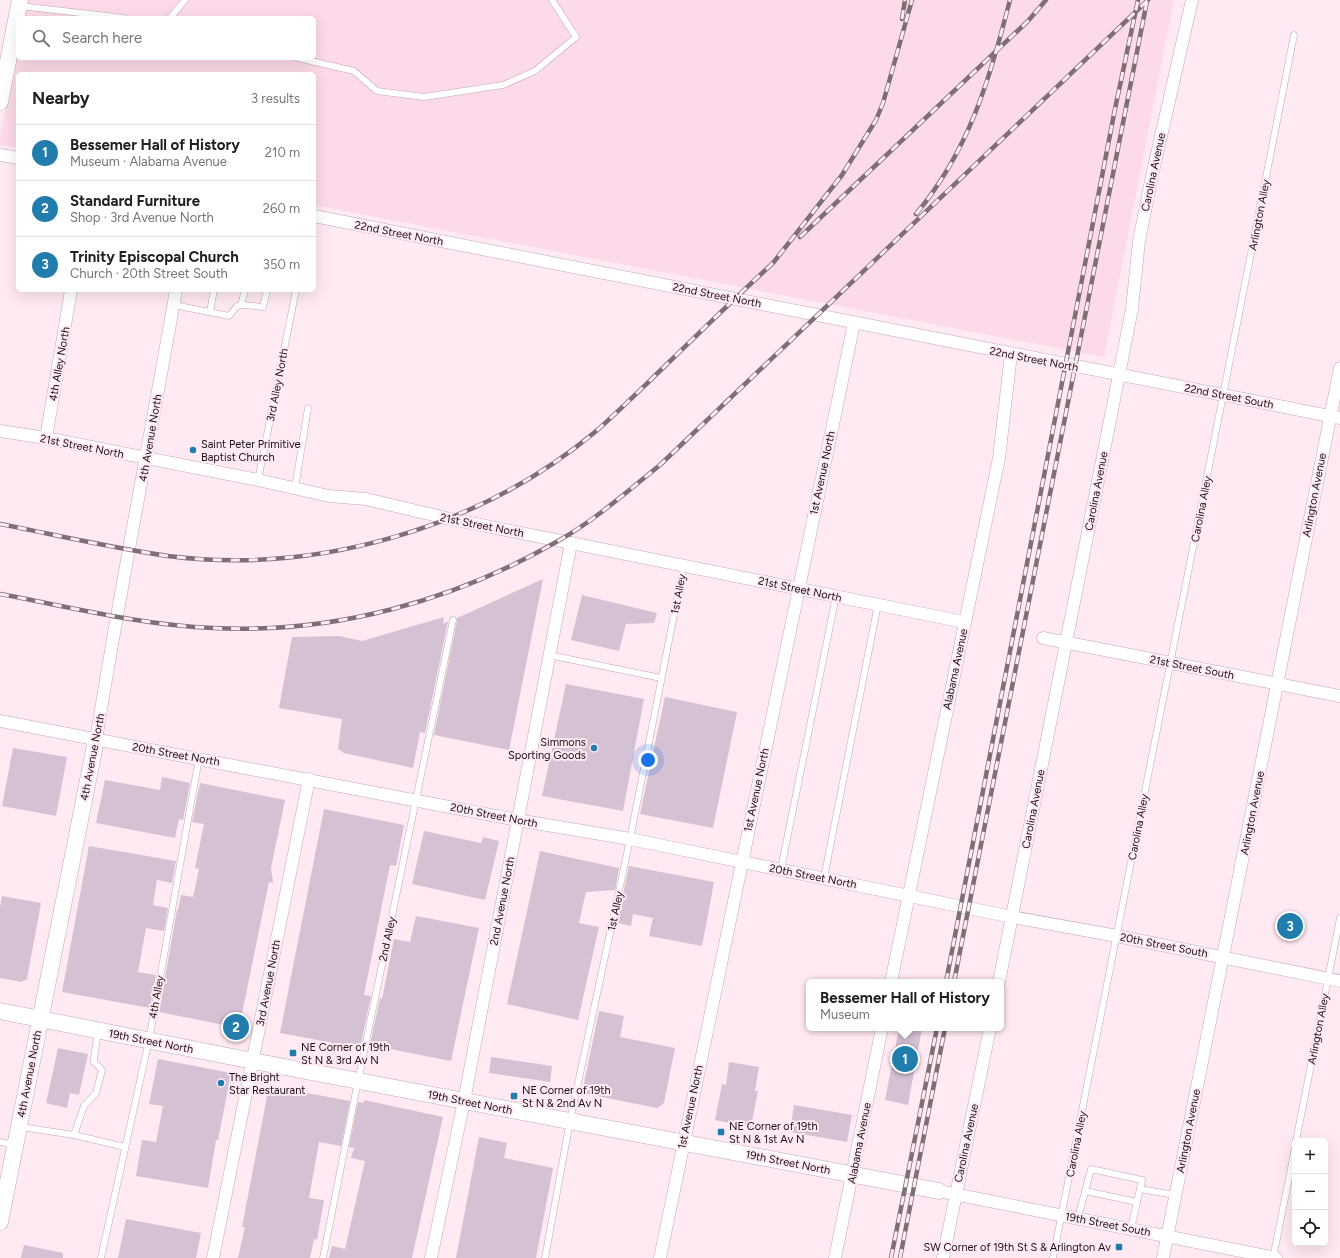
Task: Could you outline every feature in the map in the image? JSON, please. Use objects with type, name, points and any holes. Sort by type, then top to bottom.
[{"type":"street","name":"Carolina Avenue","points":[[1000,979],[1132,310],[1139,241],[1152,176],[1192,0]]},
{"type":"street","points":[[17,16],[19,3]]},
{"type":"street","points":[[0,102],[16,19]]},
{"type":"street","points":[[0,155],[16,158]]},
{"type":"street","name":"22nd Street North","points":[[316,216],[1119,375]]},
{"type":"street","name":"4th Alley North","points":[[46,438],[71,292]]},
{"type":"street","name":"4th Avenue North","points":[[1,1212],[8,1143],[19,1126],[96,740],[116,616],[176,292]]},
{"type":"street","name":"1st Avenue North","points":[[660,1258],[854,323]]},
{"type":"street","name":"Alabama Avenue","points":[[892,979],[999,458],[1011,354]]},
{"type":"street","name":"Arlington Avenue","points":[[1163,1258],[1278,683],[1335,417],[1339,374]]},
{"type":"street","name":"22nd Street South","points":[[1119,375],[1335,417]]},
{"type":"street","name":"21st Street North","points":[[0,431],[46,438],[258,480],[329,496],[366,499],[446,518],[684,564],[964,622]]},
{"type":"street","name":"2nd Avenue North","points":[[431,1258],[464,1101],[571,543]]},
{"type":"street","name":"21st Street South","points":[[1043,638],[1340,696]]},
{"type":"street","name":"20th Street North","points":[[0,721],[518,820],[630,838],[741,862],[909,894],[988,912]]},
{"type":"street","name":"3rd Avenue North","points":[[213,1258],[308,779]]},
{"type":"street","name":"20th Street South","points":[[988,912],[1224,957],[1334,980]]},
{"type":"street","name":"19th Street North","points":[[0,1011],[253,1061],[940,1191]]},
{"type":"street","name":"Alabama Avenue","points":[[835,1258],[881,1031]]},
{"type":"street","name":"Carolina Avenue","points":[[943,1258],[989,1031]]},
{"type":"street","name":"19th Street South","points":[[940,1191],[1274,1258]]},
{"type":"lane","points":[[172,16],[185,0]]},
{"type":"lane","points":[[307,60],[354,71],[377,91],[424,97],[503,85],[535,71],[576,37],[552,0]]},
{"type":"lane","points":[[19,3],[110,16]]},
{"type":"lane","name":"Arlington Alley","points":[[1223,395],[1294,35]]},
{"type":"lane","points":[[210,312],[214,292]]},
{"type":"lane","points":[[241,305],[244,292]]},
{"type":"lane","points":[[174,305],[229,316],[237,306],[263,307],[267,292]]},
{"type":"lane","name":"3rd Alley North","points":[[258,480],[296,292]]},
{"type":"lane","name":"Carolina Alley","points":[[1053,1258],[1223,395]]},
{"type":"lane","points":[[295,488],[308,408]]},
{"type":"lane","name":"1st Alley","points":[[544,1258],[570,1121],[630,838],[684,564]]},
{"type":"lane","points":[[781,869],[836,596]]},
{"type":"lane","points":[[824,878],[878,604]]},
{"type":"lane","name":"2nd Alley","points":[[323,1258],[453,620]]},
{"type":"lane","points":[[549,655],[662,678]]},
{"type":"lane","name":"4th Alley","points":[[101,1258],[149,1040],[199,758]]},
{"type":"lane","name":"Arlington Alley","points":[[1297,1138],[1334,980],[1340,918]]},
{"type":"lane","points":[[74,1135],[84,1106],[96,1093],[102,1070],[94,1062],[98,1030]]},
{"type":"lane","points":[[19,1126],[74,1135],[125,1147]]},
{"type":"lane","points":[[1274,1258],[1292,1164]]},
{"type":"lane","points":[[1078,1218],[1091,1169],[1142,1180],[1131,1229]]},
{"type":"lane","points":[[1140,1189],[1175,1194]]},
{"type":"lane","points":[[1085,1191],[1137,1202]]},
{"type":"shaded area","points":[[27,0],[1174,0],[1104,357],[316,205],[316,72],[16,72],[16,148],[0,145],[0,136],[16,55],[16,60],[316,60],[316,16],[23,16]]},
{"type":"building","points":[[543,579],[509,750],[434,735],[457,618]]},
{"type":"building","points":[[582,595],[657,613],[654,623],[626,624],[619,651],[571,640]]},
{"type":"building","points":[[444,617],[443,624],[448,621],[425,733],[420,732],[413,768],[344,753],[338,749],[342,719],[279,708],[292,637],[339,636],[362,641]]},
{"type":"building","name":"Simmons Sporting Goods","points":[[566,684],[644,699],[623,811],[542,796]]},
{"type":"building","points":[[665,697],[737,712],[713,828],[640,814]]},
{"type":"building","points":[[13,748],[67,757],[56,816],[2,806]]},
{"type":"building","points":[[162,777],[190,783],[183,820],[179,819],[175,838],[96,823],[105,780],[160,790]]},
{"type":"building","points":[[200,783],[285,800],[271,868],[273,883],[269,882],[239,1028],[159,1012],[181,895],[193,897],[199,869],[195,868],[204,824],[192,822]]},
{"type":"building","points":[[324,809],[404,825],[396,866],[390,865],[364,995],[371,996],[360,1048],[280,1033]]},
{"type":"building","points":[[424,831],[481,843],[483,837],[499,841],[485,900],[412,884]]},
{"type":"building","points":[[89,846],[176,861],[172,883],[157,880],[153,905],[168,908],[164,931],[146,928],[138,972],[156,975],[150,1008],[62,992]]},
{"type":"building","points":[[540,851],[619,868],[615,890],[586,892],[579,923],[599,927],[578,1020],[507,1004]]},
{"type":"building","points":[[629,866],[714,882],[702,946],[649,936],[653,918],[633,914],[631,926],[617,923]]},
{"type":"building","points":[[2,896],[41,903],[27,979],[21,982],[0,978],[0,907]]},
{"type":"building","points":[[416,916],[479,928],[451,1061],[370,1045],[380,998],[382,999],[394,939],[410,942]]},
{"type":"building","points":[[599,1011],[624,1016],[620,1037],[675,1048],[664,1103],[657,1108],[582,1093]]},
{"type":"building","points":[[898,1031],[921,1031],[908,1105],[885,1100]]},
{"type":"building","points":[[58,1048],[88,1054],[79,1095],[70,1093],[67,1108],[46,1103]]},
{"type":"building","points":[[491,1057],[552,1066],[550,1082],[489,1073]]},
{"type":"building","points":[[158,1059],[231,1073],[218,1140],[216,1140],[208,1188],[136,1176],[142,1140],[156,1142],[163,1106],[149,1104]]},
{"type":"building","points":[[729,1062],[759,1067],[755,1091],[758,1091],[751,1127],[715,1120],[722,1084],[726,1085]]},
{"type":"building","points":[[269,1086],[350,1101],[341,1146],[319,1142],[309,1198],[324,1200],[317,1240],[314,1239],[310,1258],[238,1258],[245,1227],[242,1227]]},
{"type":"building","points":[[364,1100],[443,1117],[412,1258],[329,1258],[332,1246],[345,1249],[365,1161],[351,1158],[354,1148],[349,1147],[358,1102],[364,1103]]},
{"type":"building","points":[[794,1105],[852,1115],[847,1142],[790,1132]]},
{"type":"building","points":[[479,1137],[507,1143],[504,1158],[553,1168],[536,1258],[456,1258]]},
{"type":"building","points":[[126,1219],[201,1233],[196,1258],[118,1258]]},
{"type":"building","points":[[24,1245],[63,1253],[63,1258],[21,1258]]},
{"type":"railway","points":[[902,19],[905,0]]},
{"type":"railway","points":[[0,524],[168,556],[224,560],[281,558],[338,550],[394,537],[448,518],[501,495],[550,466],[595,432],[773,263],[842,175],[876,120],[883,103],[912,0]]},
{"type":"railway","points":[[916,214],[935,189],[951,164],[964,139],[985,86],[1010,0]]},
{"type":"railway","points":[[800,237],[1028,21],[1046,0]]},
{"type":"railway","points":[[947,979],[1115,109],[1138,0]]},
{"type":"railway","points":[[0,594],[106,615],[159,623],[213,628],[258,628],[303,625],[348,619],[392,609],[477,581],[518,562],[572,533],[611,505],[660,465],[1148,0]]},
{"type":"railway","points":[[955,979],[1147,1]]},
{"type":"railway","points":[[891,1258],[936,1031]]},
{"type":"railway","points":[[900,1258],[944,1031]]},
{"type":"place","name":"Saint Peter Primitive Baptist Church","points":[[193,450]]},
{"type":"place","name":"Simmons Sporting Goods","points":[[594,748]]},
{"type":"place","name":"Trinity Episcopal Church","points":[[1290,926]]},
{"type":"place","name":"Standard Furniture","points":[[236,1027]]},
{"type":"place","name":"NE Corner of 19th St N & 3rd Av N","points":[[293,1053]]},
{"type":"place","name":"Bessemer Hall of History","points":[[905,1059]]},
{"type":"place","name":"The Bright Star Restaurant","points":[[221,1083]]},
{"type":"place","name":"NE Corner of 19th St N & 2nd Av N","points":[[514,1096]]},
{"type":"place","name":"NE Corner of 19th St N & 1st Av N","points":[[721,1132]]},
{"type":"place","name":"SW Corner of 19th St S & Arlington Av","points":[[1119,1247]]}]
